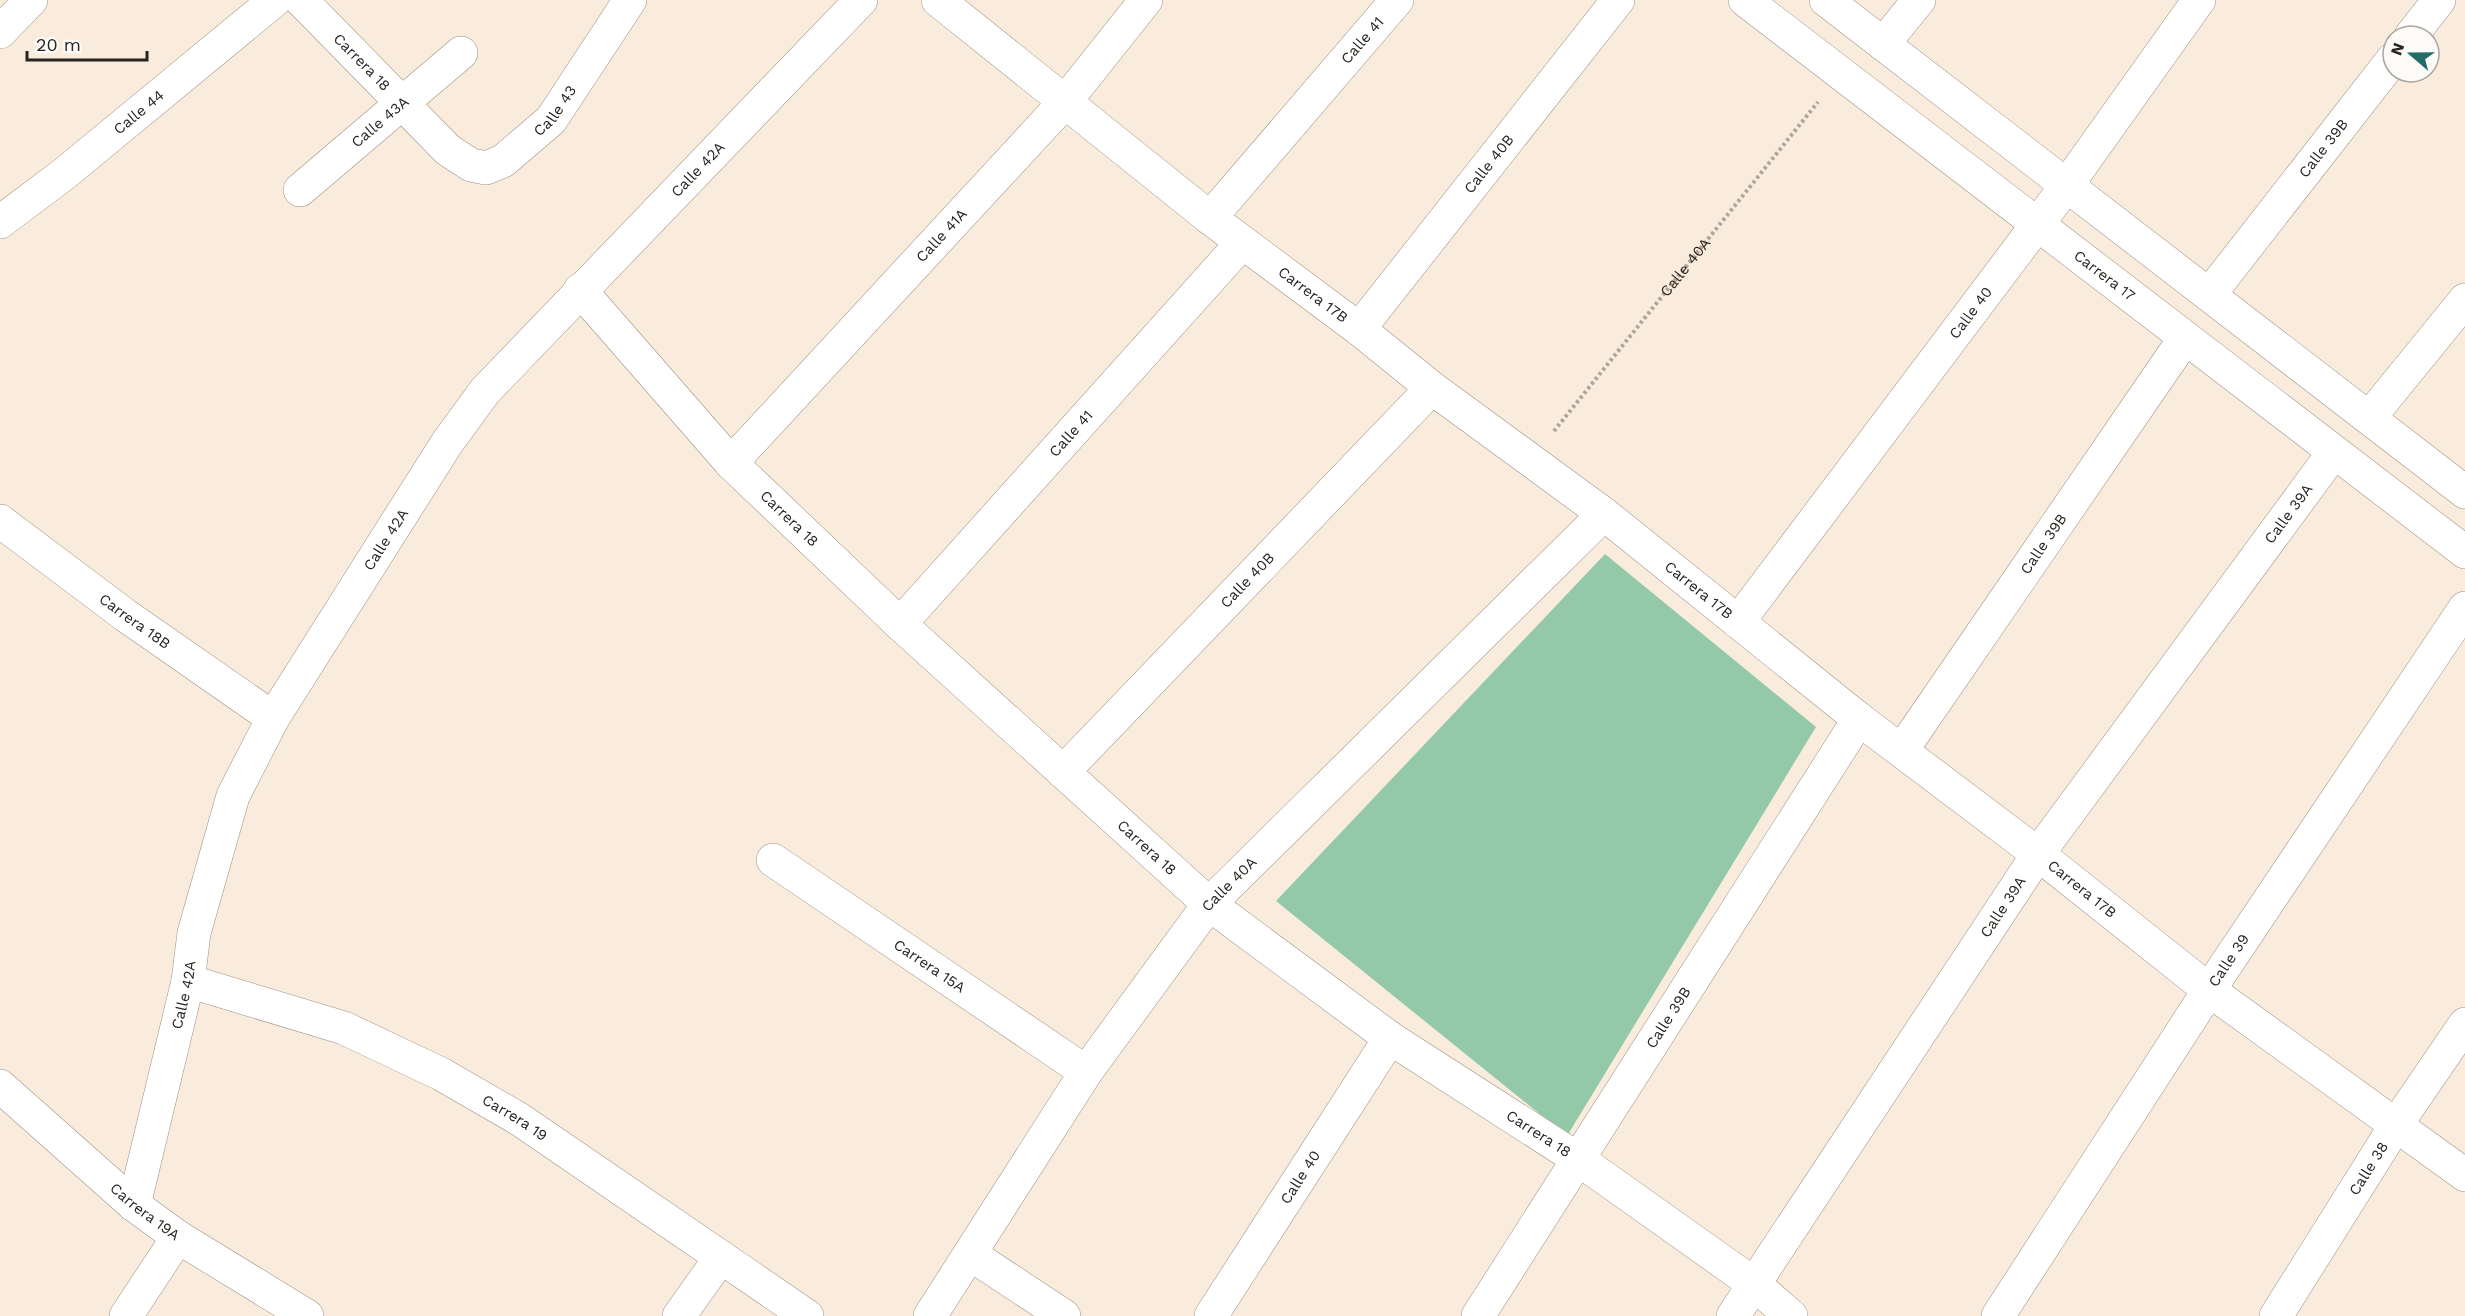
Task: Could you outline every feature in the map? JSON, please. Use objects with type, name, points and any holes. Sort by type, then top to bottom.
[{"type":"street","points":[[0,32],[31,0]]},
{"type":"street","name":"Calle 44","points":[[0,222],[64,174],[275,0]]},
{"type":"street","name":"Carrera 18","points":[[301,0],[448,150]]},
{"type":"street","name":"Calle 43","points":[[448,150],[471,165],[486,168],[504,161],[551,120],[630,0]]},
{"type":"street","name":"Calle 42A","points":[[134,1205],[188,981],[194,933],[229,807],[273,718],[447,443],[485,391],[861,0]]},
{"type":"street","name":"Carrera 17B","points":[[938,0],[1242,243],[1359,329],[1432,388],[1604,514],[1858,718],[2038,854],[2208,990],[2465,1175]]},
{"type":"street","name":"Calle 41A","points":[[731,464],[1064,103],[1146,0]]},
{"type":"street","name":"Calle 41","points":[[1210,218],[1396,0]]},
{"type":"street","name":"Calle 40B","points":[[1359,329],[1618,0]]},
{"type":"street","name":"Carrera 17","points":[[1745,0],[2465,552]]},
{"type":"street","points":[[1826,0],[2465,492]]},
{"type":"street","points":[[1883,44],[1919,0]]},
{"type":"street","name":"Calle 40","points":[[1738,622],[2036,223],[2067,185],[2199,0]]},
{"type":"street","points":[[2420,24],[2439,0]]},
{"type":"street","name":"Calle 43A","points":[[300,190],[460,53]]},
{"type":"street","name":"Calle 39B","points":[[2209,295],[2381,74]]},
{"type":"street","name":"Calle 41","points":[[900,624],[1242,243]]},
{"type":"street","name":"Carrera 18","points":[[580,290],[731,464],[900,624],[1209,904],[1390,1038],[1578,1159],[1754,1284],[1791,1316]]},
{"type":"street","points":[[2369,418],[2465,300]]},
{"type":"street","name":"Calle 39B","points":[[1902,750],[2186,338]]},
{"type":"street","name":"Calle 40B","points":[[1063,772],[1432,388]]},
{"type":"street","name":"Calle 39A","points":[[1732,1316],[2038,854],[2334,452]]},
{"type":"street","name":"Calle 40A","points":[[930,1316],[1086,1072],[1209,904],[1604,514]]},
{"type":"street","name":"Carrera 18B","points":[[0,521],[101,598],[273,718]]},
{"type":"street","name":"Calle 39","points":[[1998,1316],[2208,990],[2465,608]]},
{"type":"street","name":"Calle 39B","points":[[1478,1316],[1858,718]]},
{"type":"street","name":"Carrera 15A","points":[[773,860],[1086,1072]]},
{"type":"street","name":"Carrera 19","points":[[188,981],[344,1028],[441,1074],[519,1119],[807,1316]]},
{"type":"street","name":"Calle 38","points":[[2276,1316],[2396,1125],[2465,1024]]},
{"type":"street","name":"Calle 40","points":[[1212,1316],[1390,1038]]},
{"type":"street","name":"Carrera 19A","points":[[0,1086],[134,1205],[178,1238],[307,1316]]},
{"type":"street","points":[[126,1316],[178,1238]]},
{"type":"street","points":[[970,1254],[1064,1316]]},
{"type":"street","points":[[679,1316],[721,1257]]},
{"type":"path","name":"Calle 40A","points":[[1531,460],[1841,74]]},
{"type":"green space","points":[[1605,554],[1816,727],[1567,1136],[1276,901]]}]
